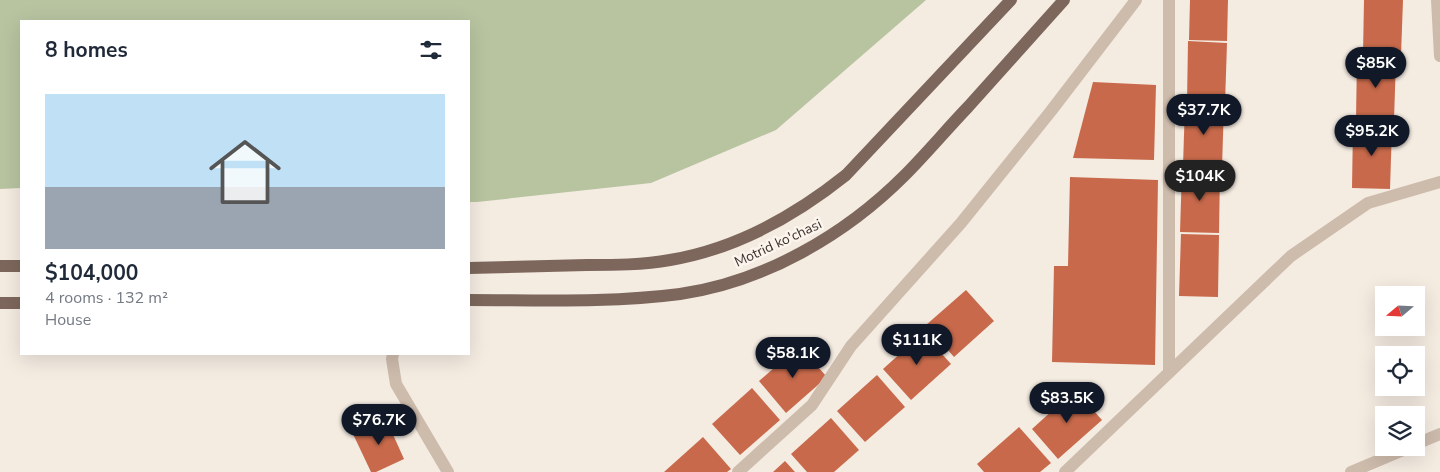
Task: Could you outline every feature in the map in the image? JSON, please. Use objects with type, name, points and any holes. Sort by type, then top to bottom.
[{"type":"main road","name":"Motrid ko'chasi","points":[[470,268],[613,265],[670,261],[724,245],[780,220],[825,192],[846,174],[1011,0]]},
{"type":"main road","name":"Motrid ko'chasi","points":[[470,300],[618,298],[681,294],[741,278],[799,253],[828,237],[855,218],[904,176],[1064,0]]},
{"type":"main road","points":[[0,266],[20,266]]},
{"type":"main road","points":[[0,303],[20,303]]},
{"type":"street","points":[[738,472],[812,405],[851,346],[961,223],[1051,111],[1136,0]]},
{"type":"street","points":[[1169,0],[1169,371]]},
{"type":"street","points":[[1438,0],[1440,56]]},
{"type":"street","points":[[1065,472],[1290,256],[1368,203],[1440,182]]},
{"type":"street","points":[[393,355],[396,384],[448,472]]},
{"type":"street","points":[[1425,440],[1440,434]]},
{"type":"street","points":[[1351,472],[1389,456]]},
{"type":"green space","points":[[0,0],[926,0],[776,130],[651,183],[477,202],[470,202],[470,20],[20,20],[20,188],[0,189]]},
{"type":"building","points":[[1190,0],[1228,0],[1227,41],[1189,40]]},
{"type":"building","points":[[1364,0],[1403,0],[1401,55],[1363,54]]},
{"type":"building","points":[[1188,41],[1227,43],[1225,104],[1187,103]]},
{"type":"building","points":[[1357,58],[1396,59],[1394,120],[1356,119]]},
{"type":"building","points":[[1093,82],[1156,85],[1154,160],[1073,158]]},
{"type":"building","points":[[1185,104],[1224,105],[1222,167],[1183,166]]},
{"type":"building","points":[[1353,126],[1392,127],[1390,189],[1352,188]]},
{"type":"building","points":[[1182,170],[1220,171],[1219,233],[1180,232]]},
{"type":"building","points":[[1070,177],[1158,180],[1155,365],[1052,362],[1054,266],[1068,266]]},
{"type":"building","points":[[1181,234],[1219,235],[1218,297],[1179,296]]},
{"type":"building","points":[[966,290],[994,321],[954,357],[926,325]]},
{"type":"building","points":[[923,333],[951,364],[911,400],[883,369]]},
{"type":"building","points":[[799,346],[827,377],[786,413],[759,381]]},
{"type":"building","points":[[877,375],[905,407],[865,442],[837,411]]},
{"type":"building","points":[[752,388],[780,420],[740,455],[712,424]]},
{"type":"building","points":[[1075,390],[1102,420],[1058,459],[1032,429]]},
{"type":"building","points":[[831,418],[859,450],[834,472],[807,472],[791,454]]},
{"type":"building","points":[[386,419],[404,459],[376,472],[371,472],[353,434]]},
{"type":"building","points":[[1019,427],[1051,463],[1040,472],[984,472],[977,464]]},
{"type":"building","points":[[703,437],[731,469],[727,472],[664,472]]},
{"type":"building","points":[[785,461],[795,472],[773,472]]}]
